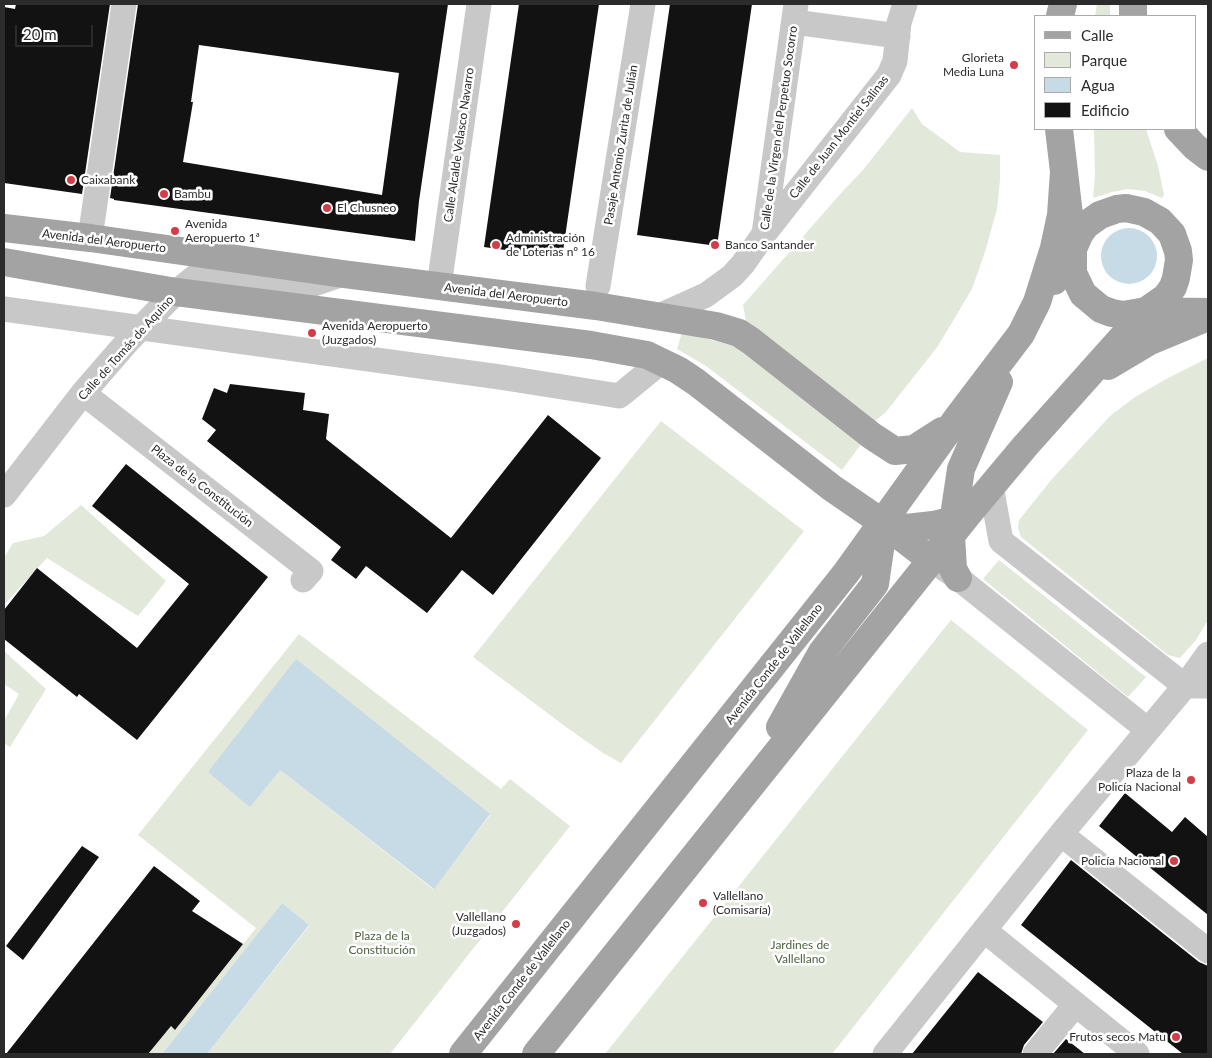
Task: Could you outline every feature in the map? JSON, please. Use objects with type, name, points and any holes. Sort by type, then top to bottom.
[{"type":"main road","points":[[1059,130],[1074,249],[1073,273],[1083,294],[1101,309],[1123,315],[1146,311],[1208,312]]},
{"type":"main road","points":[[1179,130],[1195,148],[1208,157]]},
{"type":"main road","points":[[958,578],[954,569],[961,469],[986,408],[1037,302],[1054,248],[1061,215],[1064,172]]},
{"type":"main road","points":[[536,1054],[932,560],[958,523],[1146,311],[1166,297],[1173,287],[1179,260],[1176,243],[1172,234],[1160,221],[1144,212],[1126,208],[1108,211],[1086,226],[1076,241],[1074,249],[1021,334],[958,417],[883,523]]},
{"type":"main road","name":"Avenida del Aeropuerto","points":[[4,228],[596,306],[716,326],[739,333],[872,436],[895,451]]},
{"type":"main road","points":[[4,262],[176,292],[632,352],[662,361],[696,382],[832,488],[932,560]]},
{"type":"main road","points":[[1061,406],[1101,370],[1150,341],[1208,316]]},
{"type":"main road","points":[[737,802],[822,652],[876,584],[883,523],[892,501],[898,473],[895,451],[914,449],[934,438],[958,417]]},
{"type":"main road","points":[[883,523],[906,528],[958,523]]},
{"type":"main road","name":"Avenida Conde de Vallellano","points":[[463,1054],[804,626],[883,523]]},
{"type":"street","points":[[90,238],[124,4]]},
{"type":"street","name":"Calle Alcalde Velasco Navarro","points":[[439,286],[478,4]]},
{"type":"street","name":"Pasaje Antonio Zurita de Julián","points":[[598,286],[644,4]]},
{"type":"street","name":"Calle de Juan Montiel Salinas","points":[[764,234],[888,75],[895,61],[905,4]]},
{"type":"street","points":[[795,13],[898,36]]},
{"type":"street","name":"Calle de la Virgen del Perpetuo Socorro","points":[[658,317],[720,286],[743,264],[764,234],[795,13]]},
{"type":"street","name":"Calle de Tomás de Aquino","points":[[4,494],[83,393],[141,328],[176,292],[195,277],[207,273],[311,285],[344,274]]},
{"type":"street","points":[[4,309],[500,377],[619,396],[662,361]]},
{"type":"street","name":"Plaza de la Constitución","points":[[83,393],[310,571],[303,580]]},
{"type":"street","points":[[991,486],[1001,541],[1196,686]]},
{"type":"street","points":[[932,560],[958,578],[1148,730]]},
{"type":"street","points":[[885,1054],[1061,834],[1148,730],[1196,686],[1208,654]]},
{"type":"street","points":[[1061,834],[1208,951]]},
{"type":"street","points":[[984,930],[1074,1005],[1137,1054]]},
{"type":"street","points":[[1035,1054],[1074,1005]]},
{"type":"green space","points":[[1097,4],[1110,4],[1110,15],[1095,15]]},
{"type":"green space","points":[[912,108],[922,124],[960,152],[1000,155],[997,209],[972,289],[938,346],[886,412],[875,421],[746,321],[743,305],[863,170]]},
{"type":"green space","points":[[1094,130],[1146,130],[1158,166],[1164,195],[1162,198],[1145,191],[1128,189],[1093,198],[1095,174]]},
{"type":"green space","points":[[682,332],[737,347],[862,443],[842,470],[706,366],[677,349]]},
{"type":"green space","points":[[1208,358],[1208,620],[1196,640],[1180,658],[1168,655],[1021,537],[1018,528],[1019,520],[1052,479],[1110,416],[1135,397]]},
{"type":"green space","points":[[661,421],[804,531],[621,763],[566,727],[473,657]]},
{"type":"green space","points":[[81,505],[166,581],[138,616],[47,558],[4,605],[4,558],[13,543],[44,536]]},
{"type":"green space","points":[[999,560],[1146,677],[1128,697],[983,579]]},
{"type":"green space","name":"Jardines de Vallellano","points":[[951,620],[1088,730],[832,1054],[605,1054]]},
{"type":"green space","name":"Plaza de la Constitución","points":[[299,634],[501,789],[510,779],[570,826],[390,1054],[207,1054],[309,926],[282,903],[162,1054],[148,1054],[170,1026],[175,1030],[256,928],[138,835]],"holes":[[[280,770],[490,815],[433,889]]]},
{"type":"green space","points":[[4,651],[46,689],[10,747],[4,743],[4,721],[19,694],[4,684]]},
{"type":"water","points":[[1129,228],[1140,230],[1149,236],[1155,245],[1157,256],[1155,267],[1149,276],[1140,282],[1129,284],[1118,282],[1109,276],[1103,267],[1101,256],[1103,245],[1109,236],[1118,230]]},
{"type":"water","points":[[296,659],[490,814],[434,889],[280,770],[250,807],[208,772]]},
{"type":"water","points":[[282,903],[309,925],[207,1054],[162,1054]]},
{"type":"building","points":[[16,4],[110,4],[82,194],[4,183],[4,7],[15,9]]},
{"type":"building","points":[[138,4],[448,4],[419,201],[415,241],[110,198]],"holes":[[[199,45],[399,73],[382,195],[183,162],[193,102],[191,102]]]},
{"type":"building","points":[[519,4],[599,4],[562,258],[484,247]]},
{"type":"building","points":[[670,4],[752,4],[717,246],[637,235]]},
{"type":"building","points":[[230,384],[305,393],[303,410],[329,414],[326,439],[451,538],[548,415],[601,458],[493,595],[462,570],[427,613],[366,566],[356,579],[331,560],[341,547],[207,441],[216,430],[202,419],[214,388],[227,393]]},
{"type":"building","points":[[126,464],[268,577],[137,740],[79,694],[77,697],[4,639],[4,610],[37,568],[137,648],[189,584],[92,506]]},
{"type":"building","points":[[1125,793],[1172,832],[1185,817],[1208,837],[1208,915],[1099,826]]},
{"type":"building","points":[[82,846],[99,857],[23,960],[6,946]]},
{"type":"building","points":[[1071,860],[1199,962],[1208,966],[1208,1054],[1183,1054],[1021,925]]},
{"type":"building","points":[[154,866],[200,901],[192,911],[243,944],[175,1030],[171,1026],[148,1054],[6,1054]]},
{"type":"building","points":[[978,972],[1043,1022],[1024,1045],[1021,1054],[912,1054]]},
{"type":"building","points":[[1066,1039],[1085,1054],[1053,1054]]},
{"type":"place","name":"Glorieta Media Luna","points":[[1014,65]]},
{"type":"place","name":"Caixabank","points":[[71,180]]},
{"type":"place","name":"Bambu","points":[[164,194]]},
{"type":"place","name":"El Chusneo","points":[[327,208]]},
{"type":"place","name":"Avenida Aeropuerto 1ª","points":[[175,231]]},
{"type":"place","name":"Administración de Loterias nº 16","points":[[496,245]]},
{"type":"place","name":"Banco Santander","points":[[715,245]]},
{"type":"place","name":"Avenida Aeropuerto (Juzgados)","points":[[312,333]]},
{"type":"place","name":"Plaza de la Policía Nacional","points":[[1191,780]]},
{"type":"place","name":"Policía Nacional","points":[[1174,861]]},
{"type":"place","name":"Vallellano (Comisaría)","points":[[703,903]]},
{"type":"place","name":"Vallellano (Juzgados)","points":[[516,924]]},
{"type":"place","name":"Frutos secos Matu","points":[[1176,1037]]}]
